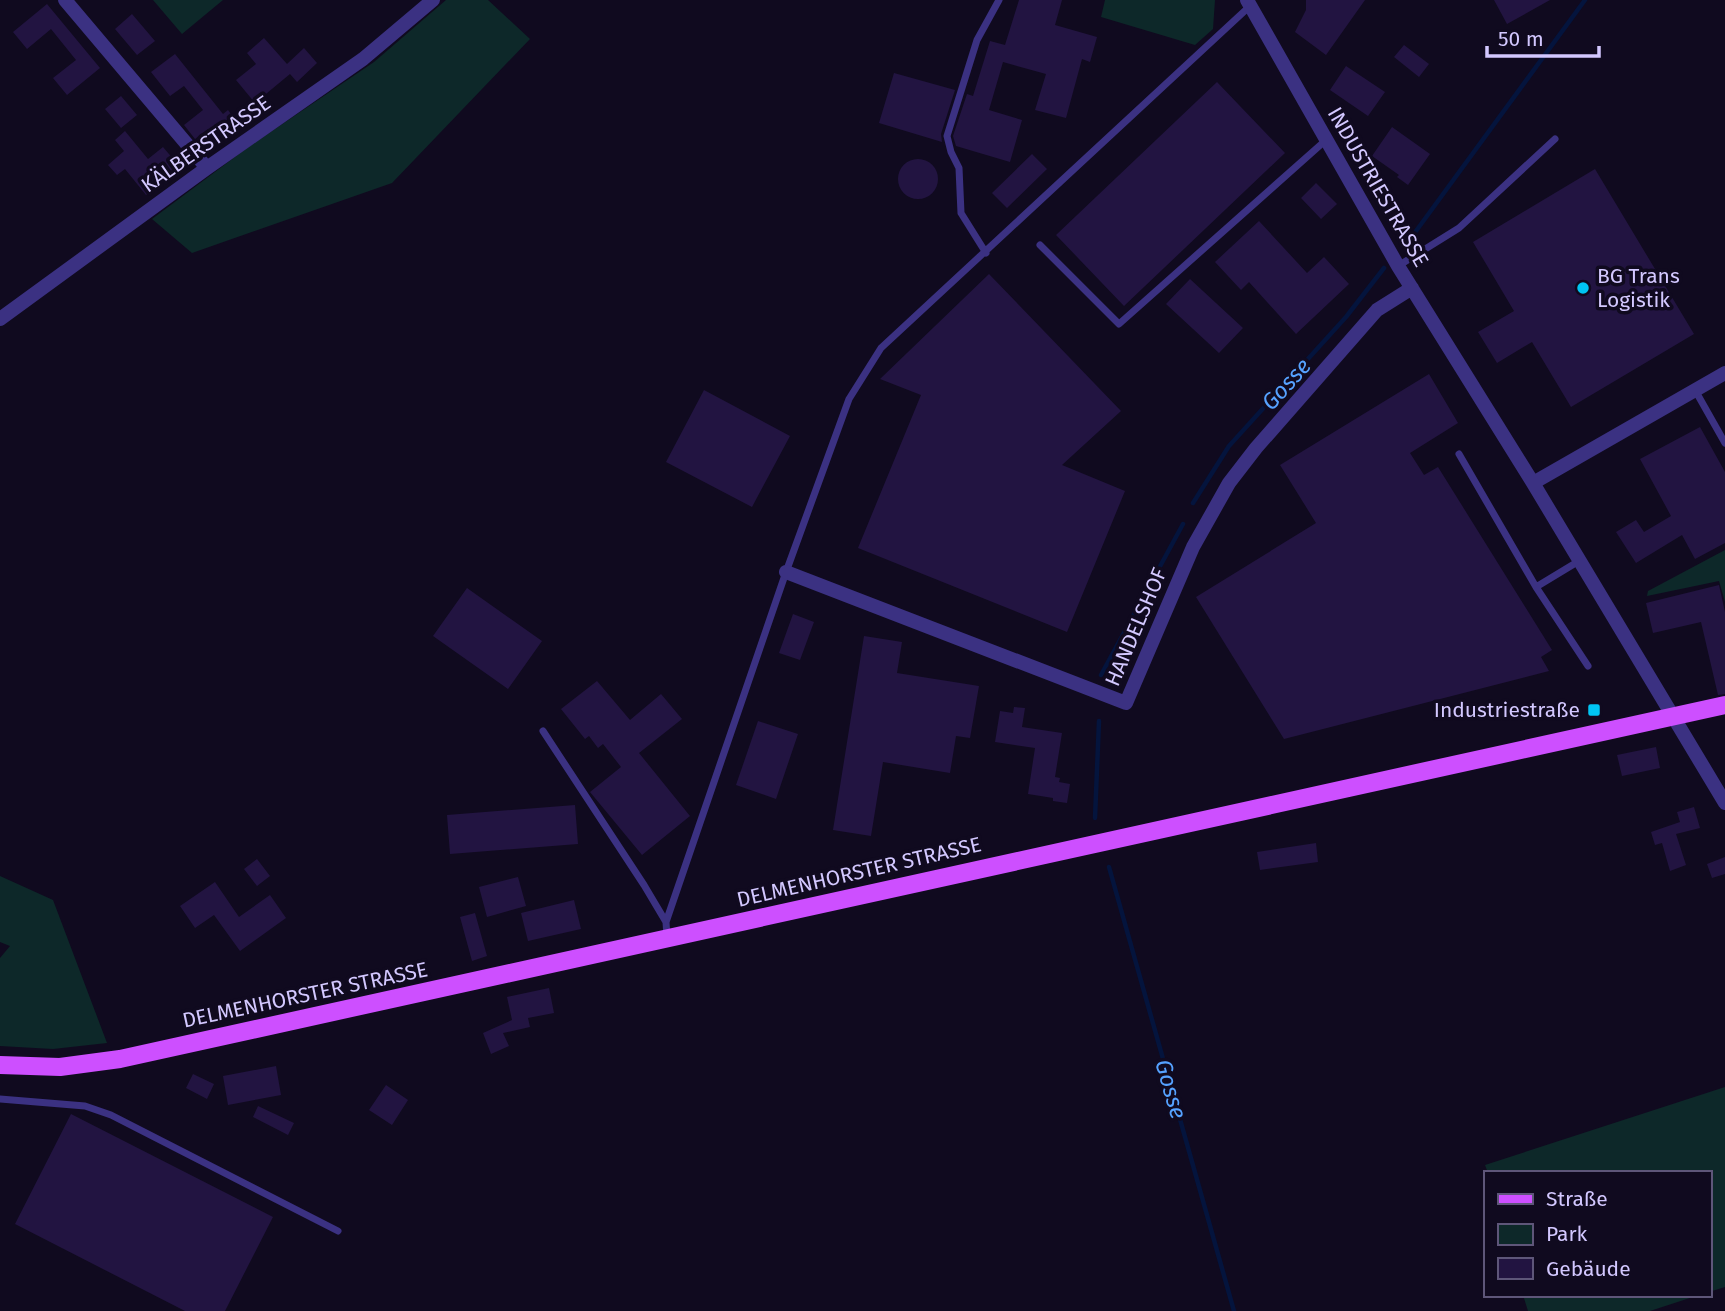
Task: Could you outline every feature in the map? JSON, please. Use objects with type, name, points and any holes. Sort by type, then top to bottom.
[{"type":"main road","name":"DELMENHORSTER STRASSE","points":[[0,1065],[60,1067],[120,1059],[666,931],[1725,705]]},
{"type":"street","points":[[65,0],[207,168]]},
{"type":"street","name":"KÄLBERSTRASSE","points":[[0,319],[207,168],[363,59],[433,0]]},
{"type":"street","name":"INDUSTRIESTRASSE","points":[[1251,2],[1398,266],[1533,483],[1725,803]]},
{"type":"street","name":"HANDELSHOF","points":[[786,572],[1126,703],[1193,547],[1229,483],[1256,448],[1377,310],[1412,288]]},
{"type":"street","points":[[1533,483],[1725,373]]},
{"type":"lane","points":[[986,253],[961,213],[959,168],[947,136],[977,40],[999,0]]},
{"type":"lane","points":[[666,931],[786,572],[849,399],[881,348],[986,253],[1251,2]]},
{"type":"lane","points":[[1040,246],[1119,324],[1326,139]]},
{"type":"lane","points":[[1398,266],[1459,228],[1555,139]]},
{"type":"lane","points":[[1695,390],[1725,443]]},
{"type":"lane","points":[[1459,454],[1536,587],[1588,666]]},
{"type":"lane","points":[[1536,587],[1579,561]]},
{"type":"lane","points":[[543,732],[645,885],[666,931]]},
{"type":"lane","points":[[0,1099],[85,1106],[111,1115],[338,1231]]},
{"type":"green space","points":[[153,0],[223,0],[182,34]]},
{"type":"green space","points":[[446,0],[488,0],[530,39],[392,183],[192,253],[152,219],[247,148],[374,62]]},
{"type":"green space","points":[[1105,0],[1215,0],[1213,29],[1195,45],[1101,17]]},
{"type":"green space","points":[[1725,550],[1725,602],[1719,581],[1647,596],[1648,591]]},
{"type":"green space","points":[[0,876],[53,900],[107,1043],[53,1049],[0,1046],[0,958],[10,946],[0,942]]},
{"type":"green space","points":[[1725,1087],[1725,1287],[1711,1291],[1711,1171],[1487,1171],[1485,1165]]},
{"type":"green space","points":[[1524,1297],[1693,1297],[1650,1311],[1528,1311]]},
{"type":"building","points":[[1019,0],[1062,0],[1055,25],[1097,37],[1090,62],[1082,59],[1066,118],[1035,110],[1046,74],[1003,62],[989,110],[1022,120],[1010,162],[956,146],[953,136],[967,94],[973,96],[990,41],[1005,45]]},
{"type":"building","points":[[1306,0],[1365,0],[1326,55],[1295,32],[1306,10]]},
{"type":"building","points":[[1494,0],[1550,0],[1507,24]]},
{"type":"building","points":[[47,4],[100,68],[67,95],[53,78],[76,60],[51,29],[27,49],[13,32]]},
{"type":"building","points":[[132,14],[155,41],[137,55],[115,29]]},
{"type":"building","points":[[264,38],[287,64],[304,48],[317,63],[297,82],[290,74],[255,103],[236,80],[256,64],[247,53]]},
{"type":"building","points":[[1404,45],[1429,64],[1419,77],[1394,57]]},
{"type":"building","points":[[175,54],[223,114],[228,110],[239,125],[218,141],[208,129],[195,139],[184,125],[203,110],[184,86],[170,96],[151,72]]},
{"type":"building","points":[[1346,66],[1385,92],[1368,116],[1330,90]]},
{"type":"building","points":[[894,73],[955,90],[941,134],[942,142],[879,123]]},
{"type":"building","points":[[1217,82],[1285,153],[1124,306],[1056,235]]},
{"type":"building","points":[[121,96],[137,115],[121,128],[105,109]]},
{"type":"building","points":[[1392,127],[1430,154],[1408,185],[1397,177],[1399,175],[1372,156]]},
{"type":"building","points":[[125,131],[148,159],[163,147],[180,167],[146,195],[125,169],[117,175],[108,165],[124,151],[115,140]]},
{"type":"building","points":[[1032,154],[1047,169],[1007,208],[992,193]]},
{"type":"building","points":[[918,159],[932,165],[938,179],[932,193],[918,199],[904,193],[898,179],[904,165]]},
{"type":"building","name":"BG Trans Logistik","points":[[1595,169],[1694,334],[1571,407],[1532,342],[1497,363],[1478,332],[1514,311],[1473,242]]},
{"type":"building","points":[[1316,183],[1337,204],[1321,219],[1301,198]]},
{"type":"building","points":[[1259,221],[1307,273],[1324,257],[1349,284],[1296,334],[1249,282],[1241,290],[1215,262]]},
{"type":"building","points":[[989,274],[1121,411],[1062,465],[1125,491],[1067,632],[858,548],[921,395],[880,379]]},
{"type":"building","points":[[1190,279],[1243,328],[1219,353],[1166,304]]},
{"type":"building","points":[[1429,374],[1458,423],[1410,453],[1424,475],[1438,467],[1552,650],[1541,657],[1549,671],[1284,739],[1196,597],[1316,523],[1280,465]]},
{"type":"building","points":[[704,390],[790,436],[752,507],[666,462]]},
{"type":"building","points":[[1700,427],[1725,472],[1725,543],[1695,559],[1682,535],[1636,563],[1616,532],[1636,520],[1644,532],[1671,516],[1640,459]]},
{"type":"building","points":[[1719,585],[1725,612],[1725,694],[1718,695],[1701,622],[1653,633],[1646,603]]},
{"type":"building","points":[[467,588],[542,641],[508,689],[433,636]]},
{"type":"building","points":[[793,614],[814,622],[800,660],[779,653]]},
{"type":"building","points":[[864,636],[902,642],[897,673],[979,686],[970,738],[956,736],[950,773],[883,762],[871,836],[833,830]]},
{"type":"building","points":[[597,681],[630,720],[661,694],[682,719],[639,753],[690,816],[642,855],[590,792],[621,767],[603,744],[598,748],[589,736],[585,739],[561,709]]},
{"type":"building","points":[[1014,707],[1025,708],[1022,727],[1062,733],[1055,777],[1060,778],[1059,782],[1070,784],[1067,803],[1028,794],[1035,748],[995,742],[1000,711],[1013,713]]},
{"type":"building","points":[[758,721],[798,734],[776,799],[736,785]]},
{"type":"building","points":[[1656,747],[1660,768],[1622,776],[1617,755]]},
{"type":"building","points":[[575,805],[578,844],[450,854],[447,815]]},
{"type":"building","points":[[1694,807],[1700,828],[1676,834],[1686,865],[1670,871],[1662,843],[1655,845],[1651,832],[1680,822],[1677,812]]},
{"type":"building","points":[[1316,843],[1318,862],[1260,870],[1257,852]]},
{"type":"building","points":[[1725,857],[1725,874],[1712,878],[1707,864]]},
{"type":"building","points":[[257,859],[270,876],[257,886],[244,869]]},
{"type":"building","points":[[518,877],[526,906],[487,917],[479,887]]},
{"type":"building","points":[[215,882],[239,917],[270,895],[286,918],[240,951],[214,915],[195,928],[180,906]]},
{"type":"building","points":[[574,900],[581,929],[528,941],[521,913]]},
{"type":"building","points":[[475,913],[487,956],[472,961],[460,917]]},
{"type":"building","points":[[549,988],[554,1013],[528,1018],[530,1027],[503,1033],[509,1046],[491,1054],[483,1033],[512,1020],[507,997]]},
{"type":"building","points":[[276,1066],[281,1095],[228,1105],[223,1076]]},
{"type":"building","points":[[193,1074],[214,1084],[207,1099],[186,1088]]},
{"type":"building","points":[[386,1085],[408,1100],[392,1125],[369,1110]]},
{"type":"building","points":[[258,1106],[294,1123],[288,1135],[253,1117]]},
{"type":"building","points":[[71,1114],[273,1217],[225,1311],[185,1311],[15,1224]]},
{"type":"waterway","name":"Gosse","points":[[1408,242],[1585,0]]},
{"type":"waterway","name":"Gosse","points":[[1193,503],[1229,446],[1346,317],[1384,268]]},
{"type":"waterway","name":"Gosse","points":[[1101,675],[1183,524]]},
{"type":"waterway","name":"Gosse","points":[[1095,818],[1099,721]]},
{"type":"waterway","name":"Gosse","points":[[1109,867],[1234,1311]]},
{"type":"place","name":"BG Trans Logistik","points":[[1583,288]]},
{"type":"place","name":"Industriestraße","points":[[1594,710]]}]
